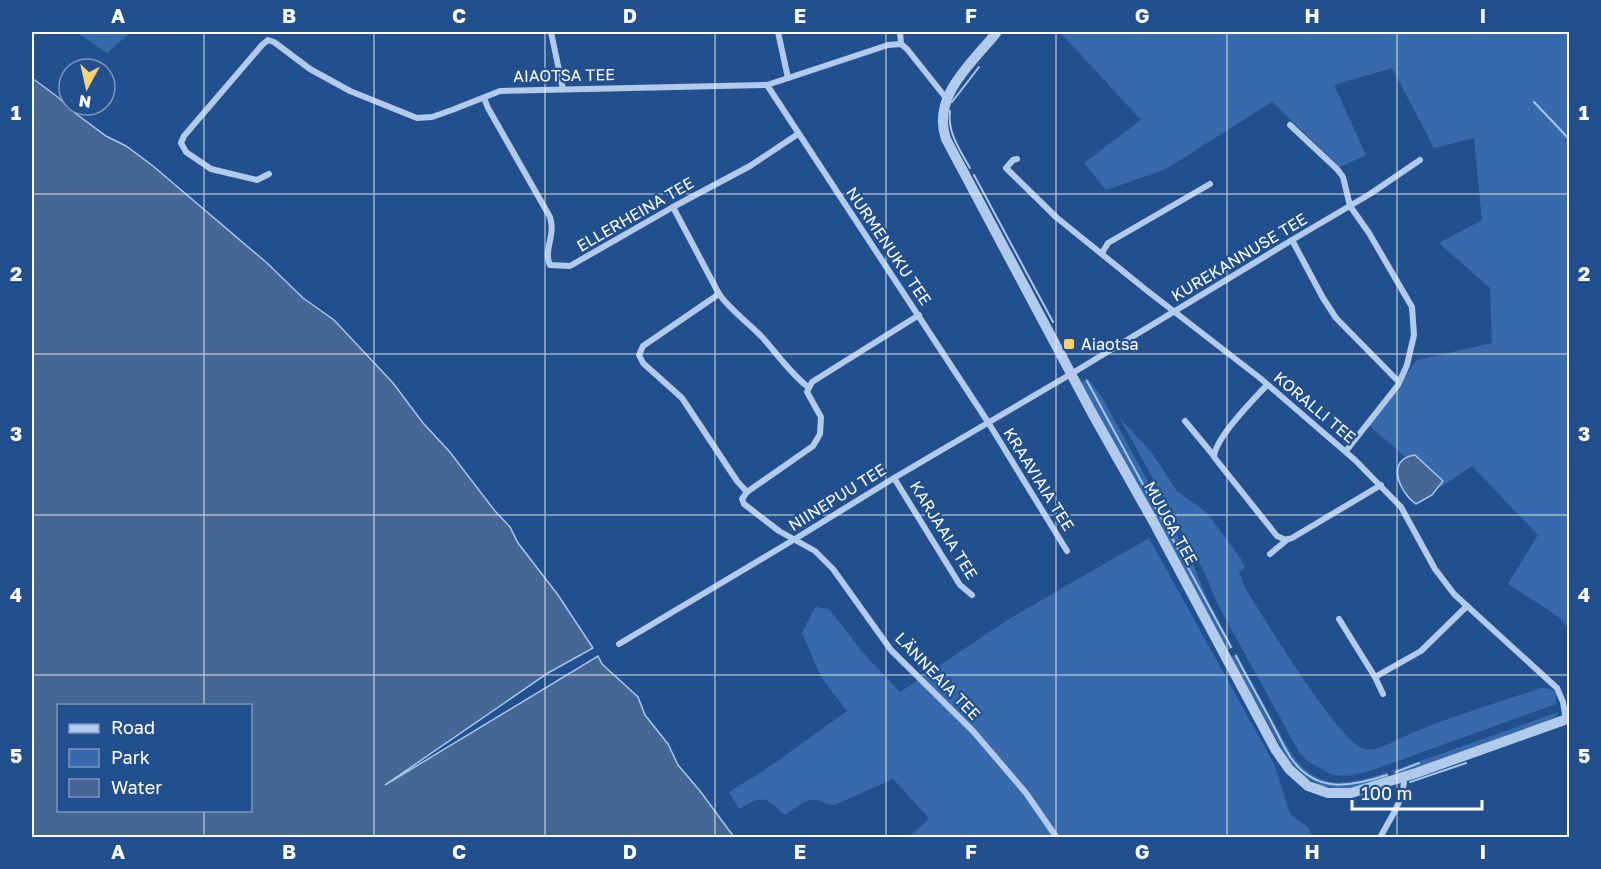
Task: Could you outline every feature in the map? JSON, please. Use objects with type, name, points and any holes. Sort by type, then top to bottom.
[{"type":"street","points":[[551,32],[563,89]]},
{"type":"street","points":[[778,32],[788,78]]},
{"type":"street","points":[[900,32],[901,44],[946,98],[997,32]]},
{"type":"street","name":"AIAOTSA TEE","points":[[269,174],[257,180],[211,170],[186,152],[181,143],[184,136],[268,40],[310,69],[350,91],[417,118],[432,117],[500,91],[767,85],[888,45],[901,44]]},
{"type":"street","name":"NURMENUKU TEE","points":[[767,85],[988,422]]},
{"type":"street","name":"ELLERHEINA TEE","points":[[484,98],[550,217],[554,228],[548,256],[550,265],[570,266],[750,166],[798,134]]},
{"type":"street","name":"MUUGA TEE","points":[[946,98],[942,121],[946,139],[1275,749],[1289,769],[1308,786],[1328,793],[1364,791],[1568,720]]},
{"type":"street","points":[[1290,125],[1343,177],[1350,206],[1369,233],[1412,307],[1414,335],[1407,365],[1399,382],[1346,451]]},
{"type":"street","name":"KORALLI TEE","points":[[1017,159],[1006,168],[1042,205],[1268,385],[1346,451],[1381,485],[1401,507],[1441,577],[1454,594],[1557,688],[1568,720]]},
{"type":"street","name":"KUREKANNUSE TEE","points":[[1071,374],[1403,174],[1420,160]]},
{"type":"street","points":[[1102,253],[1108,243],[1210,184]]},
{"type":"street","points":[[673,207],[727,305],[764,339],[797,379],[808,387]]},
{"type":"street","points":[[1292,240],[1336,318],[1399,382]]},
{"type":"street","points":[[719,294],[643,346],[639,355],[643,363],[682,398],[737,481],[747,492],[813,446],[820,434],[821,417],[807,392],[812,382],[919,315]]},
{"type":"street","name":"NIINEPUU TEE","points":[[619,644],[1071,374]]},
{"type":"street","points":[[1214,457],[1216,446],[1268,385]]},
{"type":"street","points":[[1185,421],[1277,536],[1289,539]]},
{"type":"street","name":"KRAAVIAIA TEE","points":[[988,422],[1067,551]]},
{"type":"street","name":"KARJAAIA TEE","points":[[894,478],[960,585],[972,595]]},
{"type":"street","points":[[1270,554],[1289,539],[1381,485]]},
{"type":"street","name":"LÄNNEAIA TEE","points":[[747,492],[742,499],[744,504],[779,531],[815,551],[833,569],[891,650],[973,731],[1026,793],[1057,837]]},
{"type":"street","points":[[1375,677],[1421,651],[1467,606]]},
{"type":"street","points":[[1339,620],[1375,677],[1383,694]]},
{"type":"street","points":[[1380,837],[1400,800],[1404,788],[1404,777]]},
{"type":"green space","points":[[76,32],[131,32],[107,53]]},
{"type":"green space","points":[[1060,32],[1569,32],[1569,629],[1559,617],[1508,584],[1538,535],[1472,466],[1441,487],[1367,424],[1417,360],[1492,343],[1490,288],[1439,243],[1482,220],[1474,138],[1434,148],[1392,68],[1334,85],[1366,155],[1340,167],[1272,102],[1166,169],[1106,190],[1084,163],[1141,120]]},
{"type":"green space","points":[[1086,378],[1103,399],[1191,560],[1208,600],[1233,648],[1227,650],[1081,383]]},
{"type":"green space","points":[[1119,417],[1152,453],[1177,491],[1207,513],[1241,559],[1245,568],[1239,572],[1245,588],[1320,703],[1352,742],[1364,749],[1379,748],[1437,723],[1541,688],[1551,689],[1556,693],[1556,704],[1367,772],[1348,776],[1332,775],[1307,761],[1299,752],[1218,605],[1204,571]]},
{"type":"green space","points":[[1149,538],[1274,764],[1290,814],[1308,827],[1312,837],[908,837],[927,821],[928,817],[893,779],[835,805],[812,800],[785,815],[773,804],[764,800],[754,801],[739,809],[729,792],[769,767],[847,711],[821,677],[802,633],[815,607],[829,609],[864,654],[900,692],[1009,619]]},
{"type":"green space","points":[[1236,653],[1289,750],[1299,764],[1310,773],[1332,782],[1358,780],[1387,772],[1389,778],[1351,788],[1332,788],[1321,786],[1304,776],[1289,761],[1231,658]]},
{"type":"green space","points":[[1559,712],[1556,717],[1460,753],[1394,775],[1392,771]]},
{"type":"water","points":[[32,78],[57,97],[57,117],[80,117],[106,136],[126,146],[153,166],[267,263],[303,298],[334,320],[393,383],[423,423],[449,451],[510,527],[518,543],[558,595],[593,648],[548,673],[385,785],[598,656],[602,664],[638,697],[645,715],[668,744],[678,765],[734,837],[32,837]]},
{"type":"water","points":[[1415,455],[1443,481],[1432,495],[1416,504],[1404,492],[1398,476],[1400,463]]},
{"type":"waterway","points":[[952,102],[979,67]]},
{"type":"waterway","points":[[1534,102],[1570,140]]},
{"type":"waterway","points":[[950,111],[952,134],[970,168]]},
{"type":"waterway","points":[[974,175],[1053,322]]},
{"type":"waterway","points":[[1087,381],[1231,647]]},
{"type":"waterway","points":[[1236,656],[1286,750],[1301,770],[1311,778],[1323,782],[1347,784],[1387,775]]},
{"type":"waterway","points":[[1396,772],[1419,763]]},
{"type":"waterway","points":[[1410,782],[1466,763]]},
{"type":"place","name":"Aiaotsa","points":[[1069,344]]}]
